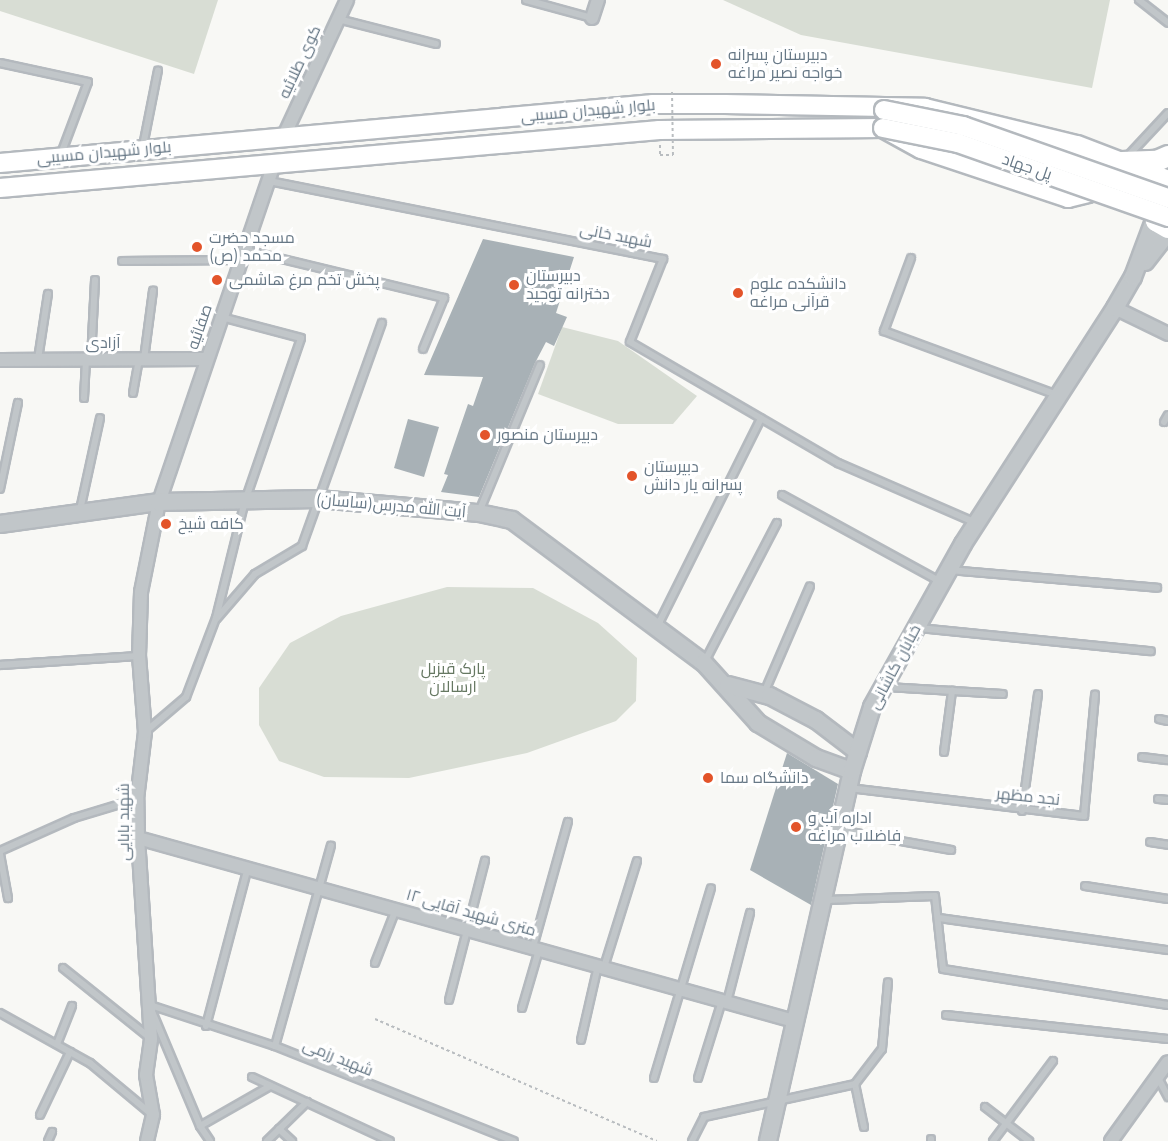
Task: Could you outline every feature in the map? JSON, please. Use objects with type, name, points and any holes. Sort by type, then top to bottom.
[{"type":"main road","name":"بلوار شهیدان مسیبی","points":[[0,163],[653,104],[884,110],[925,108],[1077,145],[1168,180]]},
{"type":"main road","name":"پل جهاد","points":[[884,110],[963,126],[1168,198]]},
{"type":"main road","name":"بلوار شهیدان مسیبی","points":[[0,188],[272,173],[659,130],[883,128]]},
{"type":"main road","name":"پل جهاد","points":[[883,128],[958,143],[1164,221]]},
{"type":"main road","points":[[883,128],[921,149],[1068,198],[1088,194],[1099,176],[1094,156],[1077,145]]},
{"type":"main road","points":[[1122,162],[1157,161],[1168,156]]},
{"type":"main road","points":[[1164,221],[1168,187]]},
{"type":"street","name":"کوی طلائیه","points":[[283,138],[347,0]]},
{"type":"street","points":[[592,18],[598,0]]},
{"type":"street","name":"صفائیه","points":[[159,502],[206,359],[272,173]]},
{"type":"street","name":"خیابان کاشانی","points":[[768,1141],[850,779],[872,707],[976,523],[1115,308],[1164,221]]},
{"type":"street","name":"خیابان کاشانی","points":[[1133,277],[1168,233]]},
{"type":"street","points":[[1115,308],[1168,334]]},
{"type":"street","name":"آزادی","points":[[0,360],[206,359]]},
{"type":"street","name":"آیت الله مدرس(ساسان)","points":[[0,524],[159,502],[318,499],[479,513],[512,520],[704,663],[728,685],[758,723],[850,779]]},
{"type":"street","name":"شهید بابایی","points":[[147,1141],[153,1115],[146,1075],[151,1039],[150,1005],[138,838],[137,799],[144,732],[139,656],[144,570],[159,502]]},
{"type":"street","name":"آیت الله مدرس(ساسان)","points":[[728,685],[764,693],[816,720],[858,752]]},
{"type":"street","name":"۱۲ متری شهید آقایی","points":[[138,838],[794,1020]]},
{"type":"street","points":[[1111,1141],[1168,1062]]},
{"type":"lane","points":[[526,0],[592,18]]},
{"type":"lane","points":[[1139,0],[1168,23]]},
{"type":"lane","points":[[338,19],[436,44]]},
{"type":"lane","points":[[0,63],[88,82],[60,157]]},
{"type":"lane","points":[[142,150],[158,70]]},
{"type":"lane","points":[[1122,162],[1168,114]]},
{"type":"lane","name":"شهید خانی","points":[[272,173],[663,259],[630,342],[838,463],[976,523]]},
{"type":"lane","points":[[122,261],[243,255],[444,298],[423,349]]},
{"type":"lane","points":[[911,258],[884,331],[1058,395]]},
{"type":"lane","points":[[84,398],[95,280]]},
{"type":"lane","points":[[134,393],[153,291]]},
{"type":"lane","points":[[38,359],[48,294]]},
{"type":"lane","points":[[144,732],[186,697],[216,618],[245,501],[301,338],[221,317]]},
{"type":"lane","points":[[216,618],[255,574],[302,546],[382,323]]},
{"type":"lane","points":[[479,513],[540,365]]},
{"type":"lane","points":[[0,489],[18,403]]},
{"type":"lane","points":[[1164,422],[1168,415]]},
{"type":"lane","points":[[79,513],[100,418]]},
{"type":"lane","points":[[657,628],[761,418]]},
{"type":"lane","points":[[782,495],[945,576],[1157,588]]},
{"type":"lane","points":[[704,663],[777,523]]},
{"type":"lane","points":[[764,693],[810,586]]},
{"type":"lane","points":[[916,628],[1151,651]]},
{"type":"lane","points":[[0,665],[139,656]]},
{"type":"lane","points":[[883,687],[1003,694]]},
{"type":"lane","points":[[944,752],[952,691]]},
{"type":"lane","points":[[1022,811],[1038,694]]},
{"type":"lane","name":"نجد مظهر","points":[[850,779],[1022,811],[1084,816],[1095,694]]},
{"type":"lane","points":[[1159,719],[1168,721]]},
{"type":"lane","points":[[1142,757],[1168,760]]},
{"type":"lane","points":[[8,898],[0,852],[74,818],[137,799]]},
{"type":"lane","points":[[1158,799],[1168,800]]},
{"type":"lane","points":[[522,1008],[568,822]]},
{"type":"lane","points":[[838,830],[951,850]]},
{"type":"lane","points":[[1150,842],[1168,845]]},
{"type":"lane","points":[[275,1046],[331,846]]},
{"type":"lane","points":[[449,1000],[485,861]]},
{"type":"lane","points":[[580,1040],[601,966],[637,861]]},
{"type":"lane","points":[[206,1026],[248,867]]},
{"type":"lane","points":[[1085,886],[1168,899]]},
{"type":"lane","points":[[654,1078],[711,888]]},
{"type":"lane","points":[[822,900],[935,896],[943,969],[1168,1005]]},
{"type":"lane","points":[[375,963],[396,909]]},
{"type":"lane","points":[[698,1078],[750,913]]},
{"type":"lane","points":[[939,918],[1168,950]]},
{"type":"lane","points":[[63,968],[151,1039]]},
{"type":"lane","points":[[692,1141],[704,1117],[855,1084],[882,1049],[888,982]]},
{"type":"lane","points":[[150,1005],[200,1126],[210,1141]]},
{"type":"lane","name":"شهید رزمی","points":[[150,1005],[206,1026],[275,1046],[514,1141]]},
{"type":"lane","points":[[57,1044],[72,1006]]},
{"type":"lane","points":[[0,1013],[70,1052],[153,1115]]},
{"type":"lane","points":[[946,1015],[1168,1039]]},
{"type":"lane","points":[[40,1115],[70,1052]]},
{"type":"lane","points":[[993,1141],[1053,1061]]},
{"type":"lane","points":[[1157,1076],[1168,1097]]},
{"type":"lane","points":[[252,1077],[390,1141]]},
{"type":"lane","points":[[855,1084],[864,1127]]},
{"type":"lane","points":[[200,1126],[270,1086]]},
{"type":"lane","points":[[267,1141],[307,1102]]},
{"type":"lane","points":[[985,1107],[1029,1141]]},
{"type":"lane","points":[[279,1130],[292,1141]]},
{"type":"lane","points":[[48,1141],[52,1132]]},
{"type":"path","points":[[660,155],[673,155],[672,92]]},
{"type":"path","points":[[375,1020],[657,1141]]},
{"type":"green space","points":[[0,0],[218,0],[194,74],[0,11]]},
{"type":"green space","points":[[723,0],[1110,0],[1092,88],[801,35]]},
{"type":"green space","points":[[562,327],[618,341],[697,396],[673,424],[618,424],[538,394]]},
{"type":"green space","name":"پارک قیزیل ارسالان","points":[[447,587],[533,588],[598,623],[637,658],[636,701],[616,721],[527,753],[409,778],[324,777],[279,761],[259,725],[259,688],[290,643],[341,616]]},
{"type":"building","points":[[483,239],[574,257],[556,313],[567,317],[554,346],[546,342],[535,363],[479,497],[441,492],[448,475],[444,474],[468,404],[473,406],[483,377],[424,375]]},
{"type":"building","points":[[408,419],[439,427],[424,477],[394,468]]},
{"type":"building","name":"اداره آب و فاضلاب مراغه","points":[[787,753],[838,784],[811,905],[750,870]]},
{"type":"place","name":"دبیرستان پسرانه خواجه نصیر مراغه","points":[[716,64]]},
{"type":"place","name":"مسجد حضرت محمد (ص)","points":[[197,247]]},
{"type":"place","name":"پخش تخم مرغ هاشمی","points":[[217,280]]},
{"type":"place","name":"دبیرستان دخترانه توحید","points":[[514,285]]},
{"type":"place","name":"دانشکده علوم قرآنی مراغه","points":[[738,293]]},
{"type":"place","name":"دبیرستان منصور","points":[[485,435]]},
{"type":"place","name":"دبیرستان پسرانه یار دانش","points":[[632,476]]},
{"type":"place","name":"کافه شیخ","points":[[166,524]]},
{"type":"place","name":"دانشگاه سما","points":[[708,778]]},
{"type":"place","name":"اداره آب و فاضلاب مراغه","points":[[796,827]]}]
